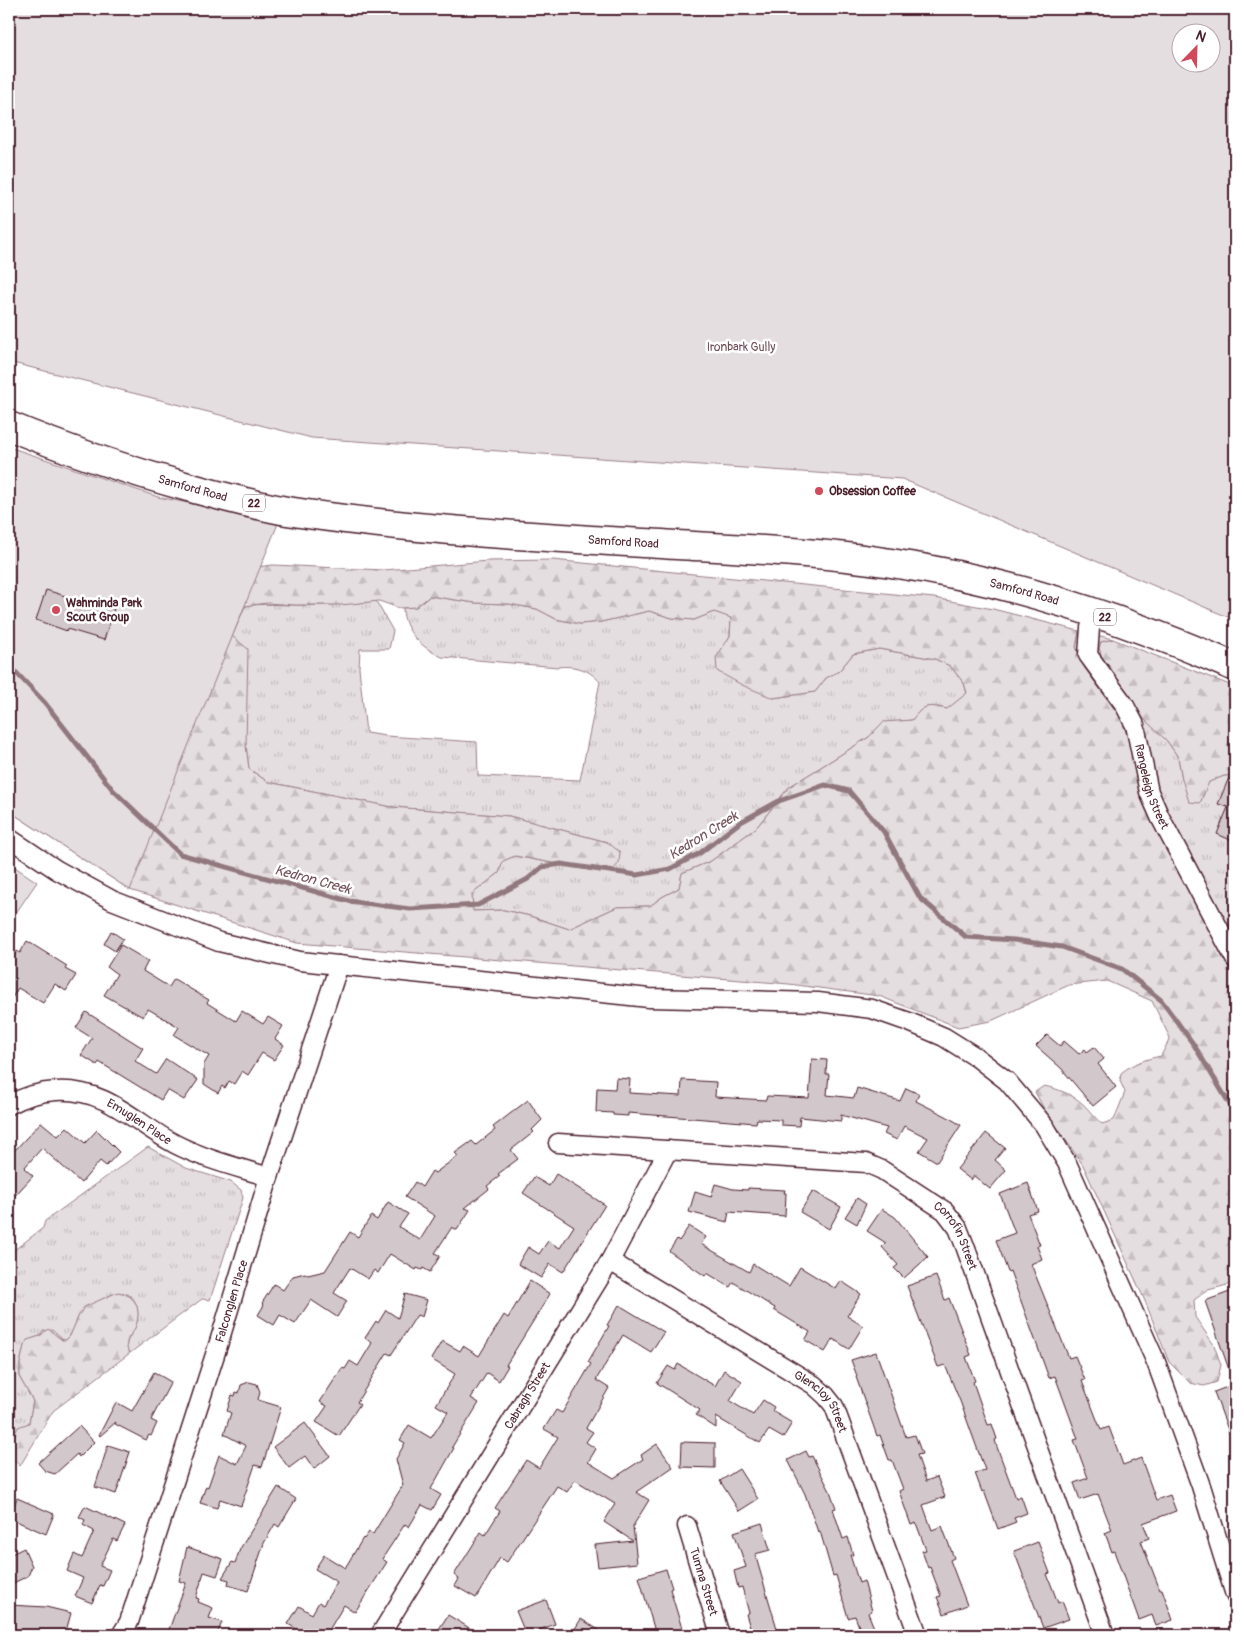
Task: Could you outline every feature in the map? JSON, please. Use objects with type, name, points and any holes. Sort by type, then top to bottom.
[{"type":"main road","name":"Samford Road","points":[[9,426],[90,457],[154,477],[282,510],[416,527],[776,551],[890,562],[972,579],[1094,612],[1235,666]]},
{"type":"street","name":"Rangeleigh Street","points":[[1094,612],[1090,628],[1088,654],[1124,704],[1135,725],[1149,792],[1160,817],[1235,959]]},
{"type":"street","points":[[9,838],[57,870],[112,900],[219,942],[300,961],[649,998],[818,1002],[872,1009],[944,1037],[976,1057],[1007,1081],[1044,1125],[1067,1163],[1156,1362],[1201,1486],[1235,1595]]},
{"type":"street","name":"Falconglen Place","points":[[121,1635],[129,1622],[220,1338],[269,1177],[339,964]]},
{"type":"street","name":"Emuglen Place","points":[[9,1105],[40,1092],[69,1090],[93,1094],[118,1107],[174,1143],[198,1154],[269,1177]]},
{"type":"street","name":"Corrofin Street","points":[[558,1143],[866,1163],[882,1170],[945,1211],[958,1228],[965,1246],[1105,1635]]},
{"type":"street","name":"Cabragh Street","points":[[380,1635],[610,1261],[668,1150]]},
{"type":"street","name":"Glencloy Street","points":[[610,1261],[814,1385],[826,1396],[834,1406],[918,1635]]},
{"type":"street","name":"Tumna Street","points":[[687,1526],[720,1635]]},
{"type":"green space","name":"Ironbark Gully","points":[[9,9],[1235,9],[1235,620],[902,479],[312,438],[9,362]]},
{"type":"green space","points":[[9,447],[158,497],[279,521],[130,890],[9,811]]},
{"type":"green space","points":[[9,517],[215,572],[273,565],[384,570],[488,561],[553,560],[934,598],[993,609],[1079,631],[1076,647],[1084,667],[1120,717],[1132,747],[1144,805],[1235,971],[1235,1283],[1208,1290],[1194,1300],[1195,1317],[1214,1345],[1221,1365],[1217,1382],[1204,1386],[1190,1383],[1169,1362],[1145,1301],[1083,1165],[1043,1107],[1035,1092],[1044,1086],[1060,1090],[1079,1100],[1102,1124],[1114,1120],[1125,1092],[1120,1081],[1121,1073],[1140,1062],[1161,1056],[1170,1038],[1152,1001],[1107,981],[1069,985],[991,1021],[958,1027],[879,996],[789,984],[297,943],[130,890],[9,811]],"holes":[[[430,596],[475,603],[509,604],[537,609],[556,619],[580,624],[601,622],[649,611],[672,618],[694,620],[714,612],[731,618],[730,636],[716,658],[717,671],[742,685],[773,698],[815,692],[826,678],[839,671],[853,654],[879,649],[935,659],[950,666],[964,683],[967,693],[947,709],[927,707],[923,708],[912,720],[883,722],[869,737],[789,787],[756,828],[711,861],[682,873],[679,888],[650,906],[617,907],[569,929],[530,916],[504,910],[473,911],[472,894],[499,873],[503,861],[515,856],[600,872],[612,871],[619,863],[620,852],[607,842],[509,816],[392,807],[268,782],[249,769],[246,745],[248,649],[232,636],[245,606],[267,603],[341,605],[379,601],[399,608],[416,607]]]},
{"type":"green space","points":[[430,596],[475,603],[509,604],[537,609],[556,619],[580,624],[601,622],[649,611],[672,618],[694,620],[714,612],[731,617],[730,636],[716,658],[773,698],[815,692],[826,678],[839,671],[853,654],[879,649],[935,659],[950,666],[964,683],[967,694],[947,709],[927,707],[923,708],[912,720],[883,723],[869,737],[789,787],[756,828],[711,861],[682,873],[679,888],[650,906],[617,907],[569,929],[530,916],[504,910],[472,911],[472,894],[499,873],[502,861],[515,856],[600,872],[607,842],[509,816],[392,807],[268,782],[249,769],[232,637],[245,606],[264,604],[325,605],[376,601],[393,631],[389,649],[360,649],[359,668],[366,733],[477,742],[478,776],[580,780],[600,682],[591,674],[576,667],[442,657],[427,649],[415,638],[406,624],[404,616],[403,608],[416,607]]},
{"type":"green space","points":[[1079,631],[1113,639],[1101,642],[1115,675],[1144,718],[1167,741],[1178,757],[1182,779],[1200,803],[1208,782],[1224,776],[1235,775],[1235,971],[1144,805],[1132,747],[1120,717],[1084,667],[1076,647]]},
{"type":"green space","points":[[1113,639],[1235,687],[1235,775],[1224,776],[1209,782],[1200,803],[1189,802],[1178,757],[1167,741],[1144,719],[1131,697],[1102,657],[1099,648],[1101,642]]},
{"type":"green space","points":[[9,863],[37,882],[9,923]]},
{"type":"green space","points":[[148,1147],[186,1168],[231,1182],[241,1190],[243,1198],[210,1300],[202,1299],[130,1353],[127,1344],[136,1326],[138,1310],[134,1300],[124,1293],[114,1294],[85,1308],[80,1313],[66,1340],[63,1340],[52,1330],[43,1331],[40,1336],[31,1339],[24,1346],[20,1364],[20,1378],[33,1401],[29,1423],[17,1430],[9,1448],[9,1254],[43,1228],[45,1221]]},
{"type":"green space","points":[[118,1292],[130,1296],[138,1310],[135,1328],[127,1343],[127,1349],[130,1353],[53,1411],[20,1466],[9,1455],[9,1448],[18,1427],[29,1423],[33,1401],[20,1378],[20,1364],[27,1340],[40,1336],[48,1329],[62,1340],[66,1340],[70,1336],[84,1307]]},
{"type":"building","points":[[46,590],[114,609],[104,640],[67,629],[67,631],[36,620]]},
{"type":"building","points":[[1235,763],[1235,842],[1217,834],[1228,807],[1218,804]]},
{"type":"building","points":[[111,931],[123,939],[115,951],[104,944]]},
{"type":"building","points":[[27,941],[67,966],[65,969],[76,975],[66,991],[55,984],[43,1003],[18,988],[9,1003],[9,964],[17,951],[20,953]]},
{"type":"building","points":[[121,945],[148,961],[143,971],[169,987],[174,979],[209,1000],[207,1003],[236,1021],[242,1011],[263,1024],[268,1017],[283,1026],[275,1039],[284,1045],[274,1060],[262,1053],[248,1075],[242,1071],[234,1084],[229,1081],[225,1088],[222,1086],[218,1093],[204,1084],[204,1064],[209,1056],[174,1035],[179,1027],[148,1009],[143,1017],[104,995],[117,974],[107,967]]},
{"type":"building","points":[[86,1012],[143,1048],[135,1061],[156,1074],[166,1059],[198,1080],[184,1100],[167,1090],[161,1100],[99,1062],[97,1065],[81,1055],[92,1038],[76,1028]]},
{"type":"building","points":[[1047,1035],[1060,1046],[1064,1041],[1079,1054],[1085,1049],[1087,1052],[1094,1047],[1104,1059],[1098,1064],[1116,1087],[1093,1106],[1061,1068],[1036,1046]]},
{"type":"building","points":[[812,1059],[827,1060],[826,1074],[829,1074],[827,1095],[854,1098],[857,1088],[900,1101],[906,1088],[919,1094],[916,1101],[961,1125],[937,1162],[919,1151],[928,1138],[904,1126],[897,1140],[884,1134],[887,1128],[841,1115],[841,1121],[800,1117],[799,1126],[781,1125],[781,1120],[757,1119],[756,1123],[628,1113],[628,1116],[613,1115],[613,1113],[596,1112],[597,1088],[615,1089],[616,1078],[630,1079],[629,1093],[681,1096],[682,1080],[716,1082],[715,1097],[766,1100],[767,1096],[809,1098]]},
{"type":"building","points":[[528,1100],[542,1120],[532,1130],[534,1132],[511,1150],[518,1159],[498,1174],[500,1176],[487,1186],[489,1189],[465,1208],[470,1210],[457,1230],[452,1227],[435,1253],[440,1256],[430,1272],[423,1268],[422,1270],[417,1268],[416,1270],[390,1254],[378,1273],[374,1270],[368,1279],[350,1268],[334,1293],[347,1301],[337,1317],[311,1300],[295,1324],[280,1315],[274,1325],[258,1315],[264,1305],[262,1303],[274,1284],[283,1290],[293,1276],[325,1271],[350,1232],[358,1237],[371,1216],[377,1220],[388,1202],[408,1214],[399,1227],[420,1240],[435,1216],[405,1197],[415,1182],[422,1187],[432,1171],[435,1173],[458,1156],[455,1153],[472,1141],[476,1145],[495,1130],[493,1127]]},
{"type":"building","points":[[41,1122],[58,1136],[67,1127],[85,1143],[97,1130],[119,1152],[106,1166],[100,1161],[81,1183],[42,1148],[24,1168],[33,1176],[9,1202],[9,1144],[15,1150]]},
{"type":"building","points":[[986,1133],[1005,1148],[995,1160],[1006,1170],[990,1189],[974,1176],[971,1180],[957,1169]]},
{"type":"building","points":[[556,1174],[605,1205],[563,1272],[550,1264],[541,1278],[518,1264],[528,1247],[539,1254],[548,1241],[560,1248],[574,1226],[523,1193],[534,1177],[549,1186]]},
{"type":"building","points":[[1028,1183],[1038,1211],[1028,1214],[1040,1245],[1037,1246],[1042,1259],[1031,1264],[1069,1358],[1075,1356],[1085,1380],[1082,1381],[1101,1430],[1109,1427],[1123,1465],[1141,1458],[1156,1500],[1170,1495],[1176,1511],[1143,1523],[1149,1538],[1141,1541],[1173,1620],[1156,1626],[1152,1615],[1139,1620],[1114,1551],[1112,1552],[1105,1533],[1112,1530],[1098,1494],[1080,1500],[1074,1483],[1088,1478],[1074,1440],[1078,1439],[1055,1376],[1049,1378],[1010,1271],[1008,1272],[996,1240],[1015,1233],[1000,1194]]},
{"type":"building","points":[[715,1184],[733,1189],[785,1190],[785,1216],[729,1212],[727,1222],[689,1212],[695,1192],[711,1197]]},
{"type":"building","points":[[813,1191],[841,1207],[829,1229],[800,1212]]},
{"type":"building","points":[[857,1198],[866,1204],[857,1224],[845,1217]]},
{"type":"building","points":[[882,1209],[895,1217],[928,1257],[904,1278],[894,1268],[898,1265],[882,1247],[886,1243],[867,1231]]},
{"type":"building","points":[[689,1226],[706,1237],[701,1244],[749,1272],[753,1264],[789,1286],[800,1267],[836,1289],[841,1281],[861,1294],[847,1316],[863,1326],[849,1349],[833,1339],[825,1352],[805,1340],[810,1332],[774,1310],[775,1308],[733,1282],[730,1287],[707,1273],[705,1276],[669,1251],[677,1239],[679,1241]]},
{"type":"building","points":[[936,1276],[945,1300],[949,1298],[971,1355],[966,1357],[975,1381],[973,1382],[988,1425],[992,1424],[997,1439],[995,1440],[997,1447],[1016,1498],[1021,1496],[1027,1513],[1014,1518],[1016,1522],[998,1529],[975,1473],[985,1470],[960,1401],[945,1365],[938,1367],[907,1286]]},
{"type":"building","points":[[530,1281],[550,1294],[506,1365],[508,1366],[499,1381],[487,1373],[471,1398],[479,1403],[452,1447],[454,1448],[431,1489],[441,1495],[432,1510],[422,1505],[409,1527],[405,1524],[382,1559],[387,1562],[355,1612],[344,1605],[326,1635],[307,1635],[288,1624],[299,1606],[312,1614],[319,1602],[323,1605],[337,1582],[315,1569],[324,1555],[345,1568],[363,1538],[369,1532],[373,1534],[403,1485],[396,1459],[405,1443],[400,1440],[409,1425],[431,1438],[448,1412],[436,1405],[455,1374],[431,1359],[442,1341],[460,1351],[463,1346],[479,1356],[504,1315],[508,1318]]},
{"type":"building","points":[[1235,1290],[1235,1381],[1233,1381],[1205,1301]]},
{"type":"building","points":[[405,1294],[427,1300],[422,1317],[417,1315],[391,1355],[387,1353],[357,1402],[360,1404],[339,1436],[316,1422],[327,1406],[320,1402],[342,1368],[345,1369],[350,1361],[358,1366],[372,1343],[365,1338],[386,1310],[398,1318]]},
{"type":"building","points":[[619,1305],[664,1332],[651,1352],[623,1335],[596,1380],[609,1388],[586,1428],[593,1432],[586,1442],[596,1449],[588,1462],[614,1478],[643,1459],[641,1455],[657,1444],[673,1467],[636,1492],[649,1500],[633,1526],[637,1563],[598,1567],[595,1545],[633,1541],[604,1522],[615,1504],[575,1480],[567,1492],[557,1486],[507,1562],[500,1558],[476,1598],[455,1586],[459,1579],[454,1575],[481,1532],[485,1535],[500,1511],[495,1508],[526,1460],[539,1468],[558,1437],[544,1429],[556,1410],[562,1413],[591,1364],[588,1362]]},
{"type":"building","points":[[876,1352],[906,1437],[915,1435],[922,1454],[917,1455],[926,1481],[937,1477],[945,1497],[923,1505],[932,1530],[942,1526],[954,1558],[950,1560],[967,1605],[944,1614],[937,1597],[941,1596],[922,1551],[926,1550],[916,1523],[911,1525],[899,1491],[903,1489],[892,1460],[889,1460],[880,1435],[877,1436],[851,1360]]},
{"type":"building","points":[[678,1364],[715,1386],[724,1370],[742,1381],[730,1401],[753,1415],[763,1400],[774,1407],[772,1411],[792,1423],[783,1438],[769,1430],[760,1443],[716,1417],[716,1428],[696,1415],[700,1410],[657,1383],[668,1366],[675,1370]]},
{"type":"building","points":[[154,1372],[171,1382],[151,1420],[157,1423],[151,1436],[149,1435],[146,1440],[115,1424],[116,1422],[100,1436],[116,1402],[132,1411]]},
{"type":"building","points":[[249,1382],[257,1384],[260,1392],[258,1400],[281,1407],[262,1467],[255,1465],[241,1506],[220,1499],[217,1508],[200,1503],[206,1486],[208,1487],[219,1455],[237,1464],[246,1446],[224,1434],[231,1413],[227,1411],[232,1395],[235,1396],[236,1392],[239,1393],[241,1385]]},
{"type":"building","points":[[1235,1384],[1235,1446],[1234,1446],[1214,1392]]},
{"type":"building","points":[[305,1423],[330,1456],[314,1469],[305,1456],[289,1468],[273,1447]]},
{"type":"building","points":[[79,1426],[94,1442],[79,1457],[77,1454],[55,1474],[45,1471],[38,1463]]},
{"type":"building","points":[[682,1442],[715,1443],[715,1468],[681,1467]]},
{"type":"building","points":[[108,1445],[130,1452],[116,1494],[95,1487]]},
{"type":"building","points":[[806,1451],[809,1457],[812,1456],[830,1491],[836,1508],[833,1509],[843,1539],[848,1537],[853,1555],[850,1555],[859,1583],[864,1581],[872,1611],[868,1613],[877,1635],[862,1635],[855,1616],[848,1618],[836,1575],[833,1576],[820,1531],[818,1532],[805,1494],[788,1460]]},
{"type":"building","points":[[739,1469],[758,1499],[739,1511],[720,1481]]},
{"type":"building","points":[[278,1487],[296,1499],[279,1527],[275,1524],[264,1543],[248,1591],[228,1585],[229,1580],[222,1578],[232,1562],[235,1563],[240,1549]]},
{"type":"building","points":[[17,1498],[54,1514],[46,1534],[9,1518]]},
{"type":"building","points":[[85,1506],[125,1525],[117,1541],[113,1539],[100,1566],[110,1570],[103,1586],[100,1585],[92,1603],[75,1596],[83,1578],[67,1571],[74,1554],[82,1558],[94,1531],[83,1525],[85,1520],[79,1517]]},
{"type":"building","points":[[762,1523],[770,1550],[755,1554],[779,1635],[757,1635],[755,1630],[751,1631],[746,1614],[749,1613],[742,1587],[738,1588],[734,1571],[746,1567],[734,1532]]},
{"type":"building","points":[[1038,1542],[1050,1573],[1047,1574],[1058,1603],[1062,1601],[1069,1619],[1043,1628],[1014,1551]]},
{"type":"building","points":[[187,1547],[223,1559],[217,1576],[204,1572],[196,1598],[199,1599],[198,1602],[213,1608],[209,1618],[222,1622],[217,1635],[167,1635],[186,1583],[179,1581]]},
{"type":"building","points":[[24,1548],[32,1566],[28,1576],[9,1585],[9,1555]]},
{"type":"building","points":[[666,1569],[684,1635],[656,1635],[639,1577]]},
{"type":"building","points":[[546,1600],[555,1624],[526,1635],[516,1611]]},
{"type":"building","points":[[9,1605],[46,1607],[71,1613],[65,1635],[9,1635]]},
{"type":"building","points":[[448,1615],[481,1635],[435,1635]]},
{"type":"building","points":[[581,1619],[607,1635],[571,1635]]},
{"type":"waterway","name":"Kedron Creek","points":[[9,665],[45,703],[113,790],[180,854],[349,901],[410,909],[478,905],[528,879],[542,867],[561,864],[637,875],[670,869],[700,853],[739,823],[779,801],[825,785],[849,791],[884,832],[920,898],[966,937],[1014,940],[1062,947],[1122,969],[1161,1000],[1194,1045],[1235,1113]]},
{"type":"place","name":"Obsession Coffee","points":[[819,491]]},
{"type":"place","name":"Wahminda Park Scout Group","points":[[56,610]]}]
